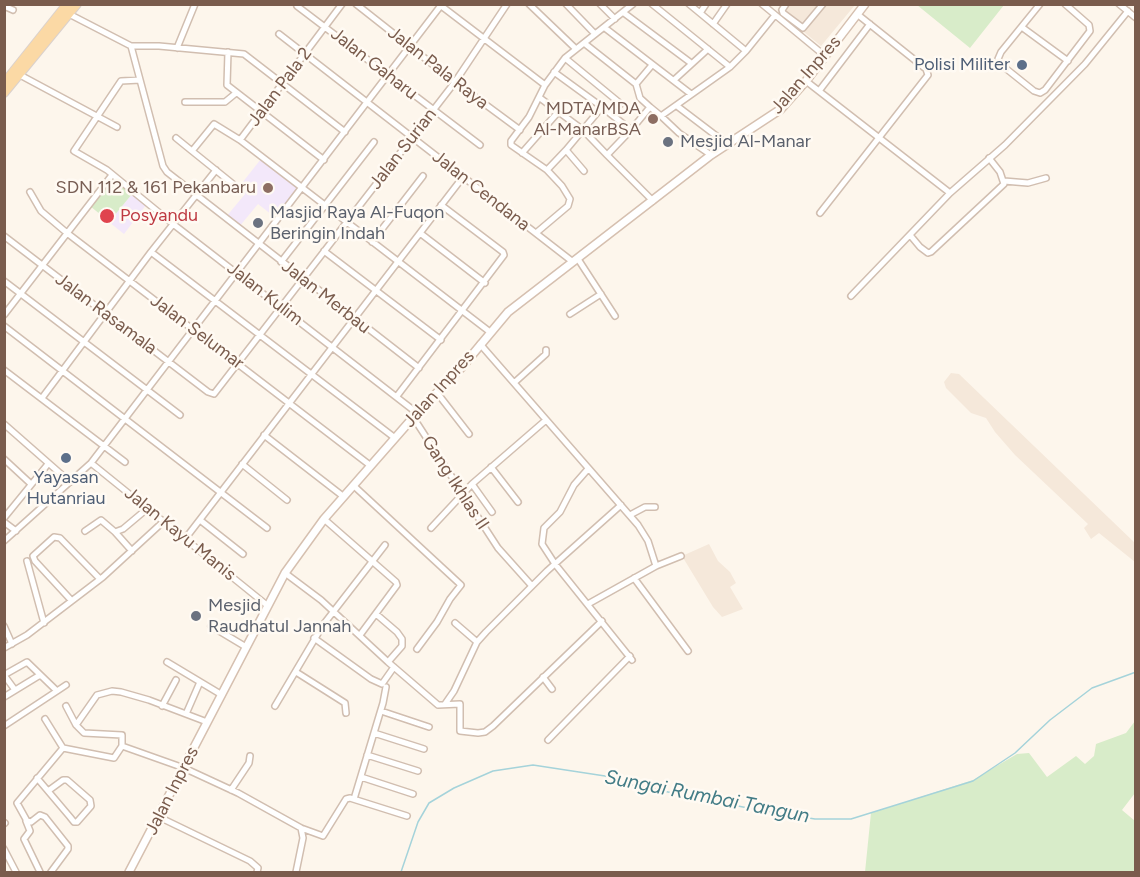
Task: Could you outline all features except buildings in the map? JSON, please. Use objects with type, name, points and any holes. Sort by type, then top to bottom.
[{"type":"main road","points":[[4,83],[67,4]]},
{"type":"main road","points":[[4,93],[78,4]]},
{"type":"main road","name":"Jalan Inpres","points":[[129,873],[285,573],[324,519],[415,415],[438,394],[508,312],[727,144],[781,109],[806,81],[865,4]]},
{"type":"street","points":[[177,48],[195,4]]},
{"type":"street","name":"Jalan Pala 2","points":[[240,140],[342,4]]},
{"type":"street","name":"Jalan Surian","points":[[208,392],[211,394],[216,392],[434,110],[507,4]]},
{"type":"street","points":[[529,4],[576,49]]},
{"type":"street","points":[[566,4],[596,34]]},
{"type":"street","points":[[600,4],[615,19]]},
{"type":"street","points":[[536,233],[570,202],[562,186],[547,170],[512,146],[511,141],[540,98],[545,85],[565,58],[633,4]]},
{"type":"street","points":[[652,4],[730,67]]},
{"type":"street","points":[[689,4],[746,51]]},
{"type":"street","points":[[700,13],[706,4]]},
{"type":"street","points":[[713,24],[727,4]]},
{"type":"street","points":[[762,4],[825,56]]},
{"type":"street","points":[[786,4],[782,10],[783,13],[803,28],[823,4]]},
{"type":"street","points":[[1041,4],[1001,52],[998,61],[1034,91],[1040,93],[1068,62],[1090,31],[1089,25],[1065,4]]},
{"type":"street","points":[[1119,4],[1136,18]]},
{"type":"street","name":"Jalan Pala Raya","points":[[358,5],[409,47],[520,130]]},
{"type":"street","points":[[4,541],[91,463],[367,104],[440,5],[545,85]]},
{"type":"street","points":[[4,6],[13,10]]},
{"type":"street","name":"Jalan Gaharu","points":[[297,6],[480,145]]},
{"type":"street","points":[[851,296],[950,194],[1085,64],[1128,11]]},
{"type":"street","points":[[624,13],[691,63]]},
{"type":"street","points":[[69,14],[131,46],[228,52],[249,57],[345,132]]},
{"type":"street","points":[[820,213],[926,79],[928,72],[857,14]]},
{"type":"street","points":[[661,116],[730,67],[775,15]]},
{"type":"street","points":[[819,91],[870,24]]},
{"type":"street","points":[[605,28],[691,94]]},
{"type":"street","points":[[1023,28],[1068,62]]},
{"type":"street","name":"Jalan Cendana","points":[[279,34],[367,104],[536,233],[575,260],[615,316]]},
{"type":"street","points":[[584,44],[636,84],[640,98],[679,133],[711,156]]},
{"type":"street","name":"Jalan Merbau","points":[[131,46],[165,169],[195,195],[419,368]]},
{"type":"street","points":[[674,80],[708,49]]},
{"type":"street","points":[[228,52],[227,85],[324,160]]},
{"type":"street","points":[[565,58],[621,104]]},
{"type":"street","points":[[636,84],[652,65]]},
{"type":"street","points":[[554,72],[631,130]]},
{"type":"street","points":[[20,75],[117,127]]},
{"type":"street","points":[[96,116],[121,81],[140,80]]},
{"type":"street","points":[[806,81],[950,194]]},
{"type":"street","points":[[185,102],[225,102],[236,93]]},
{"type":"street","points":[[540,98],[583,130],[653,201]]},
{"type":"street","points":[[677,106],[727,144]]},
{"type":"street","points":[[547,170],[602,107]]},
{"type":"street","points":[[608,155],[650,107]]},
{"type":"street","points":[[522,153],[559,111]]},
{"type":"street","name":"Jalan Kulim","points":[[96,116],[74,151],[112,175],[397,396],[415,415]]},
{"type":"street","points":[[192,151],[214,124],[240,140],[490,332]]},
{"type":"street","points":[[176,138],[233,184]]},
{"type":"street","points":[[281,262],[374,142]]},
{"type":"street","points":[[566,150],[584,171]]},
{"type":"street","points":[[989,158],[1004,181],[1023,184],[1046,178]]},
{"type":"street","points":[[42,398],[105,312],[216,170]]},
{"type":"street","points":[[4,315],[112,175]]},
{"type":"street","points":[[372,242],[423,176]]},
{"type":"street","points":[[185,539],[463,177]]},
{"type":"street","points":[[910,235],[920,247],[928,253],[931,252],[1004,184],[1004,181]]},
{"type":"street","name":"Jalan Selumar","points":[[30,192],[41,211],[67,233],[371,466]]},
{"type":"street","points":[[397,396],[485,283],[504,254],[441,205]]},
{"type":"street","points":[[420,233],[485,283]]},
{"type":"street","name":"Jalan Rasamala","points":[[4,236],[208,392]]},
{"type":"street","points":[[324,251],[441,340]]},
{"type":"street","points":[[151,252],[395,438]]},
{"type":"street","points":[[4,281],[180,415]]},
{"type":"street","points":[[570,314],[600,294]]},
{"type":"street","points":[[4,326],[267,528]]},
{"type":"street","points":[[480,344],[644,532],[656,566]]},
{"type":"street","points":[[515,382],[546,354],[546,350]]},
{"type":"street","name":"Jalan Kayu Manis","points":[[4,370],[125,462]]},
{"type":"street","points":[[438,394],[469,434]]},
{"type":"street","name":"Gang Ikhlas II","points":[[415,415],[462,494],[499,550],[532,586]]},
{"type":"street","points":[[431,528],[472,484],[546,420]]},
{"type":"street","points":[[4,424],[70,482]]},
{"type":"street","points":[[264,435],[344,497]]},
{"type":"street","points":[[4,459],[31,484]]},
{"type":"street","name":"Jalan Kayu Manis","points":[[91,463],[268,606]]},
{"type":"street","points":[[16,531],[4,520],[48,464]]},
{"type":"street","points":[[242,464],[287,500]]},
{"type":"street","points":[[491,467],[518,502]]},
{"type":"street","points":[[548,740],[631,658],[543,546],[544,528],[560,512],[574,485],[588,469]]},
{"type":"street","points":[[472,484],[492,512]]},
{"type":"street","points":[[354,486],[461,585],[417,650]]},
{"type":"street","points":[[445,704],[454,691],[477,642],[555,564],[621,505]]},
{"type":"street","points":[[630,516],[645,507],[655,507]]},
{"type":"street","points":[[115,532],[123,529],[148,508]]},
{"type":"street","points":[[324,519],[397,585],[360,635]]},
{"type":"street","points":[[85,531],[101,520],[132,551]]},
{"type":"street","points":[[200,520],[243,555]]},
{"type":"street","points":[[4,648],[44,623],[100,579],[164,521]]},
{"type":"street","points":[[71,600],[33,556],[54,537],[60,538],[100,579]]},
{"type":"street","points":[[275,706],[333,610],[385,545]]},
{"type":"street","points":[[588,604],[656,566],[681,556]]},
{"type":"street","points":[[27,561],[44,623]]},
{"type":"street","points":[[285,573],[333,610],[438,705],[458,704],[461,706],[460,731],[485,732],[602,621]]},
{"type":"street","points":[[634,578],[688,651]]},
{"type":"street","points":[[376,614],[402,639],[402,646],[388,662]]},
{"type":"street","points":[[455,623],[477,642]]},
{"type":"street","points":[[4,626],[12,644]]},
{"type":"street","points":[[211,626],[246,647]]},
{"type":"street","points":[[314,638],[371,679],[382,684],[394,667]]},
{"type":"street","points":[[15,690],[5,675],[26,662],[57,691]]},
{"type":"street","points":[[167,662],[222,695]]},
{"type":"street","points":[[296,672],[345,704],[346,713]]},
{"type":"street","points":[[4,697],[40,675]]},
{"type":"street","points":[[543,677],[552,689]]},
{"type":"street","points":[[162,706],[176,680]]},
{"type":"street","points":[[186,714],[200,682]]},
{"type":"street","points":[[4,726],[66,685]]},
{"type":"street","points":[[354,799],[386,687]]},
{"type":"street","points":[[76,725],[98,695],[112,691],[122,692],[207,722]]},
{"type":"street","points":[[45,719],[63,748],[114,758],[122,746],[122,735],[84,733],[76,725],[66,706]]},
{"type":"street","points":[[381,711],[429,727]]},
{"type":"street","points":[[374,733],[424,749]]},
{"type":"street","points":[[122,746],[184,768],[231,790],[301,828],[324,836],[346,800],[354,799],[407,816]]},
{"type":"street","points":[[40,873],[24,839],[30,831],[17,803],[63,748]]},
{"type":"street","points":[[368,755],[418,771]]},
{"type":"street","points":[[231,790],[249,763],[250,756]]},
{"type":"street","points":[[361,777],[413,794]]},
{"type":"street","points":[[37,778],[74,822],[77,822],[91,806],[90,800],[67,780],[63,780],[48,791]]},
{"type":"street","points":[[26,821],[31,822],[43,815],[68,846],[51,873]]},
{"type":"street","points":[[159,817],[250,861],[258,868],[257,873]]},
{"type":"street","points":[[296,873],[303,838],[301,828]]},
{"type":"street","points":[[4,849],[16,873]]},
{"type":"shaded area","points":[[781,5],[855,5],[821,46],[777,10]]},
{"type":"shaded area","name":"SDN 112 & 161 Pekanbaru","points":[[261,159],[299,189],[276,218],[258,204],[239,227],[226,217],[245,194],[238,188]]},
{"type":"shaded area","points":[[132,194],[146,205],[124,234],[109,222]]},
{"type":"shaded area","points":[[951,373],[959,374],[1135,543],[1135,562],[1099,533],[1091,539],[1084,528],[1088,524],[1015,455],[986,418],[971,413],[946,388],[944,382]]},
{"type":"shaded area","points":[[709,544],[718,561],[730,572],[736,583],[730,587],[743,609],[722,617],[713,607],[682,556]]},
{"type":"green space","points":[[917,5],[1004,5],[970,48]]},
{"type":"green space","points":[[112,178],[132,194],[114,216],[105,210],[101,215],[90,206]]},
{"type":"green space","points":[[1135,721],[1135,793],[1122,810],[1135,821],[1135,872],[865,872],[871,813],[973,780],[1017,754],[1029,753],[1047,777],[1076,756],[1085,764],[1094,756],[1096,744],[1126,733]]},
{"type":"waterway","name":"Sungai Rumbai Tangun","points":[[401,872],[418,822],[429,803],[454,788],[493,771],[533,765],[605,776],[618,782],[753,809],[815,819],[851,819],[973,781],[1015,753],[1050,720],[1092,688],[1136,672]]},
{"type":"place","name":"Polisi Militer","points":[[1022,65]]},
{"type":"place","name":"MDTA/MDA Al-ManarBSA","points":[[653,119]]},
{"type":"place","name":"Mesjid Al-Manar","points":[[668,142]]},
{"type":"place","name":"SDN 112 & 161 Pekanbaru","points":[[268,188]]},
{"type":"place","name":"Posyandu","points":[[107,216]]},
{"type":"place","name":"Masjid Raya Al-Fuqon Beringin Indah","points":[[258,223]]},
{"type":"place","name":"Yayasan Hutanriau","points":[[66,458]]},
{"type":"place","name":"Mesjid Raudhatul Jannah","points":[[196,616]]}]
